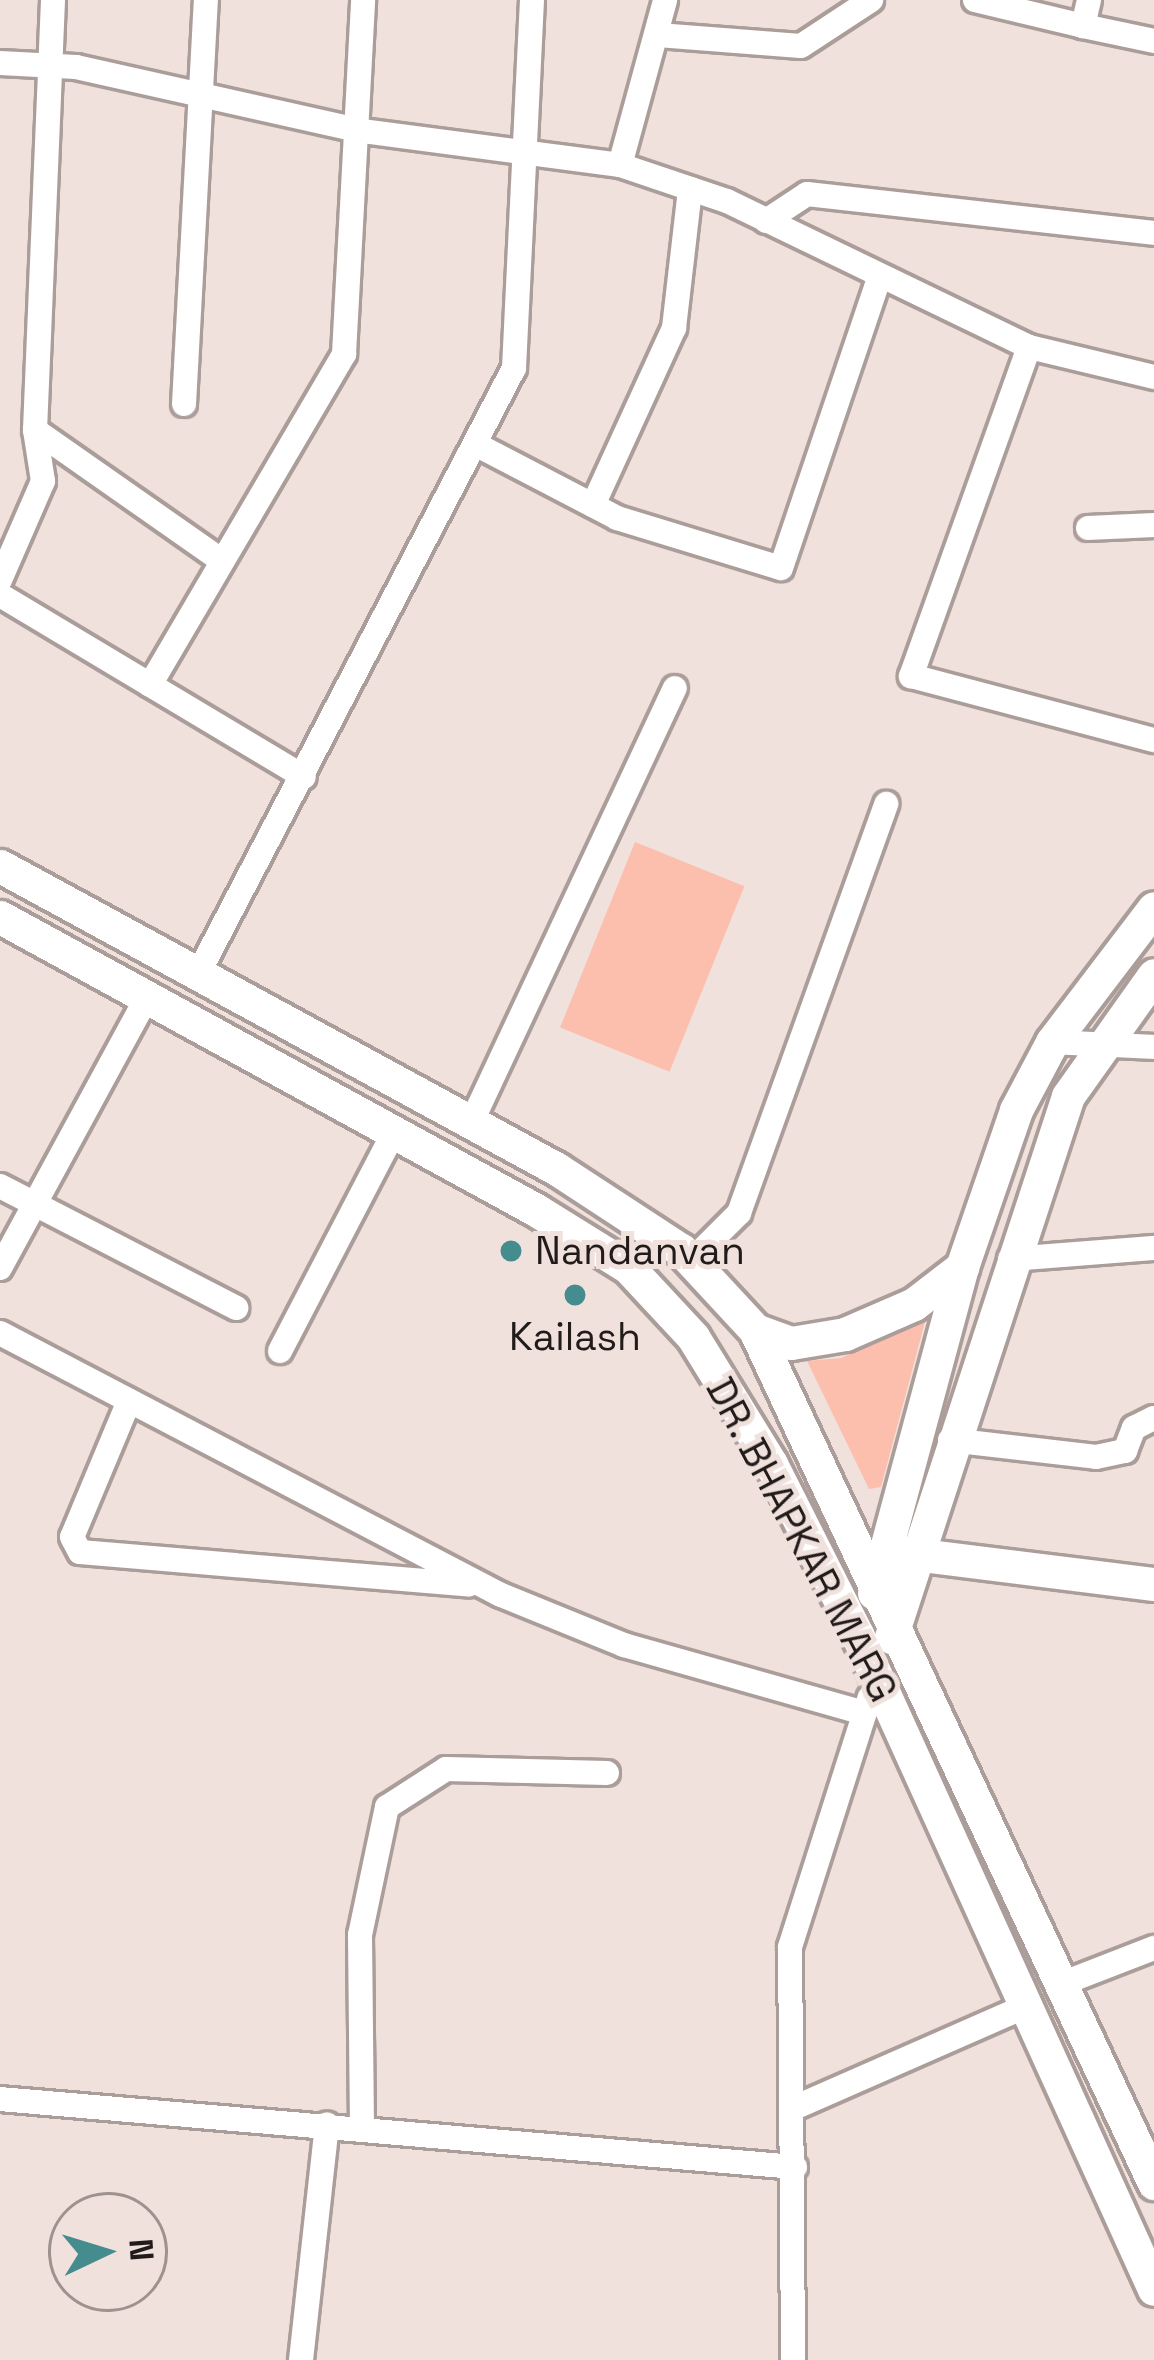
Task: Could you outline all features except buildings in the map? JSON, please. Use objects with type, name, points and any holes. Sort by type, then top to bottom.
[{"type":"main road","name":"DR. BHAPKAR MARG","points":[[0,866],[472,1121],[692,1261],[755,1330],[1154,2183]]},
{"type":"main road","points":[[876,1677],[894,1630],[899,1553],[962,1267],[1016,1109],[1052,1042],[1154,908]]},
{"type":"main road","name":"DR. BHAPKAR MARG","points":[[0,917],[394,1132],[628,1267],[676,1319],[771,1464],[857,1634],[1154,2289]]},
{"type":"main road","points":[[857,1634],[950,1440],[1068,1096],[1154,975]]},
{"type":"main road","points":[[298,1080],[320,1039]]},
{"type":"main road","points":[[755,1330],[791,1343],[845,1334],[914,1304],[962,1267]]},
{"type":"main road","points":[[899,1553],[1154,1584]]},
{"type":"street","points":[[0,580],[44,481],[34,430],[53,0]]},
{"type":"street","points":[[184,404],[206,0]]},
{"type":"street","points":[[151,685],[344,354],[362,131],[363,0]]},
{"type":"street","points":[[198,974],[514,368],[528,157],[532,0]]},
{"type":"street","points":[[620,165],[665,0]]},
{"type":"street","points":[[658,35],[801,46],[871,0]]},
{"type":"street","points":[[975,0],[1154,41]]},
{"type":"street","points":[[1083,26],[1089,0]]},
{"type":"street","points":[[0,62],[53,65],[200,91],[362,131],[528,157],[620,165],[766,221],[1029,347],[1154,377]]},
{"type":"street","points":[[593,506],[674,328],[690,189]]},
{"type":"street","points":[[766,221],[807,194],[1154,233]]},
{"type":"street","points":[[475,444],[593,506],[781,568],[880,276]]},
{"type":"street","points":[[1029,347],[910,676],[1154,740]]},
{"type":"street","points":[[34,430],[221,560]]},
{"type":"street","points":[[1088,528],[1154,525]]},
{"type":"street","points":[[0,596],[304,777]]},
{"type":"street","points":[[472,1121],[675,688]]},
{"type":"street","points":[[692,1261],[739,1213],[886,804]]},
{"type":"street","points":[[0,1268],[147,998]]},
{"type":"street","points":[[1052,1042],[1154,1047]]},
{"type":"street","points":[[280,1351],[394,1132]]},
{"type":"street","points":[[0,1186],[236,1308]]},
{"type":"street","points":[[1010,1259],[1154,1247]]},
{"type":"street","points":[[0,1333],[484,1587],[624,1645],[865,1713]]},
{"type":"street","points":[[129,1401],[72,1537],[80,1552],[484,1587]]},
{"type":"street","points":[[950,1440],[1096,1457],[1125,1451],[1138,1424],[1154,1418]]},
{"type":"street","points":[[793,2360],[790,1947],[876,1677]]},
{"type":"street","points":[[362,2127],[360,1935],[387,1807],[446,1769],[607,1774]]},
{"type":"street","points":[[1061,1984],[1154,1948]]},
{"type":"street","points":[[794,2108],[1024,2007]]},
{"type":"street","points":[[0,2099],[795,2167]]},
{"type":"street","points":[[301,2360],[327,2124]]},
{"type":"shaded area","points":[[635,842],[744,886],[669,1072],[560,1027]]},
{"type":"shaded area","points":[[926,1318],[881,1487],[869,1489],[807,1361],[841,1358]]},
{"type":"place","name":"Nandanvan","points":[[511,1251]]},
{"type":"place","name":"Kailash","points":[[575,1295]]}]
